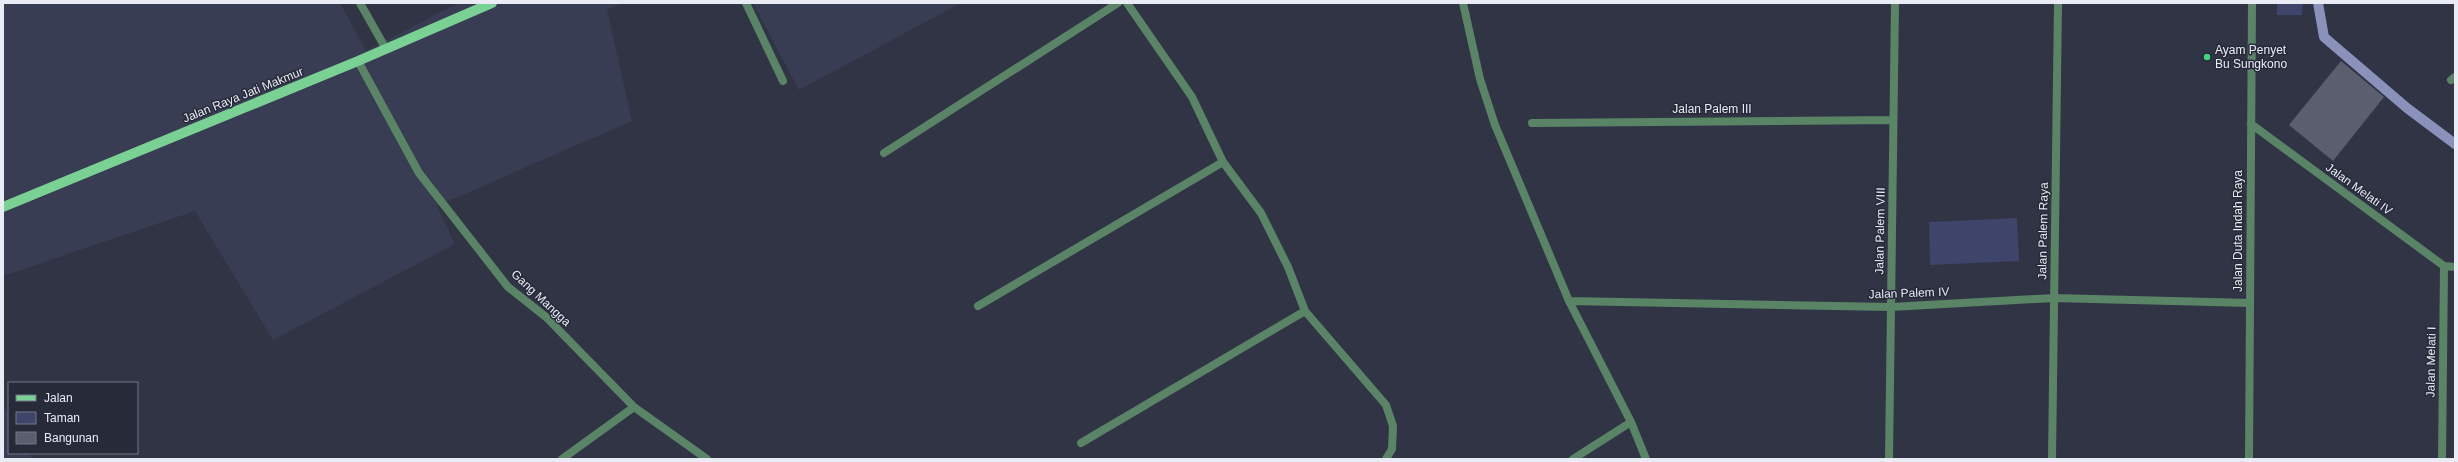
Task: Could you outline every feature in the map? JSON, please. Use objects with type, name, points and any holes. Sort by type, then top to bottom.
[{"type":"main road","name":"Jalan Raya Jati Makmur","points":[[3,207],[358,61],[492,3]]},
{"type":"street","points":[[360,3],[386,49]]},
{"type":"street","points":[[746,3],[783,81]]},
{"type":"street","points":[[884,153],[1118,3]]},
{"type":"street","points":[[1127,3],[1192,97],[1224,162],[1261,213],[1288,267],[1305,311],[1386,405],[1393,426],[1392,449],[1386,459]]},
{"type":"street","points":[[1463,3],[1480,79],[1495,125],[1569,301],[1631,422],[1646,459]]},
{"type":"street","name":"Jalan Palem VIII","points":[[1889,459],[1895,3]]},
{"type":"street","name":"Jalan Palem Raya","points":[[2052,459],[2058,3]]},
{"type":"street","name":"Jalan Duta Indah Raya","points":[[2249,459],[2252,3]]},
{"type":"street","name":"Gang Mangga","points":[[358,61],[419,173],[508,287],[546,317],[634,407],[707,459]]},
{"type":"street","name":"Jalan Palem III","points":[[1532,123],[1893,120]]},
{"type":"street","name":"Jalan Melati IV","points":[[2251,124],[2444,266]]},
{"type":"street","points":[[978,306],[1224,162]]},
{"type":"street","points":[[2444,266],[2455,267]]},
{"type":"street","name":"Jalan Melati I","points":[[2442,459],[2444,266]]},
{"type":"street","name":"Jalan Palem IV","points":[[1569,301],[1891,307],[2054,298],[2250,303]]},
{"type":"street","points":[[1080,443],[1305,311]]},
{"type":"street","points":[[562,459],[634,407]]},
{"type":"street","points":[[1573,459],[1631,422]]},
{"type":"shaded area","points":[[3,3],[340,3],[366,51],[458,3],[623,3],[607,10],[632,121],[437,206],[455,244],[273,340],[195,211],[3,276]]},
{"type":"shaded area","points":[[753,3],[961,3],[799,90]]},
{"type":"shaded area","points":[[3,404],[8,414],[8,454],[30,454],[32,459],[3,459]]},
{"type":"green space","points":[[2277,3],[2303,3],[2302,15],[2277,15]]},
{"type":"green space","points":[[2017,218],[2019,261],[1930,265],[1929,222]]},
{"type":"building","points":[[2341,61],[2384,97],[2333,161],[2289,125]]},
{"type":"waterway","points":[[2318,3],[2324,37],[2407,108],[2455,144]]},
{"type":"place","name":"Ayam Penyet Bu Sungkono","points":[[2207,57]]}]
